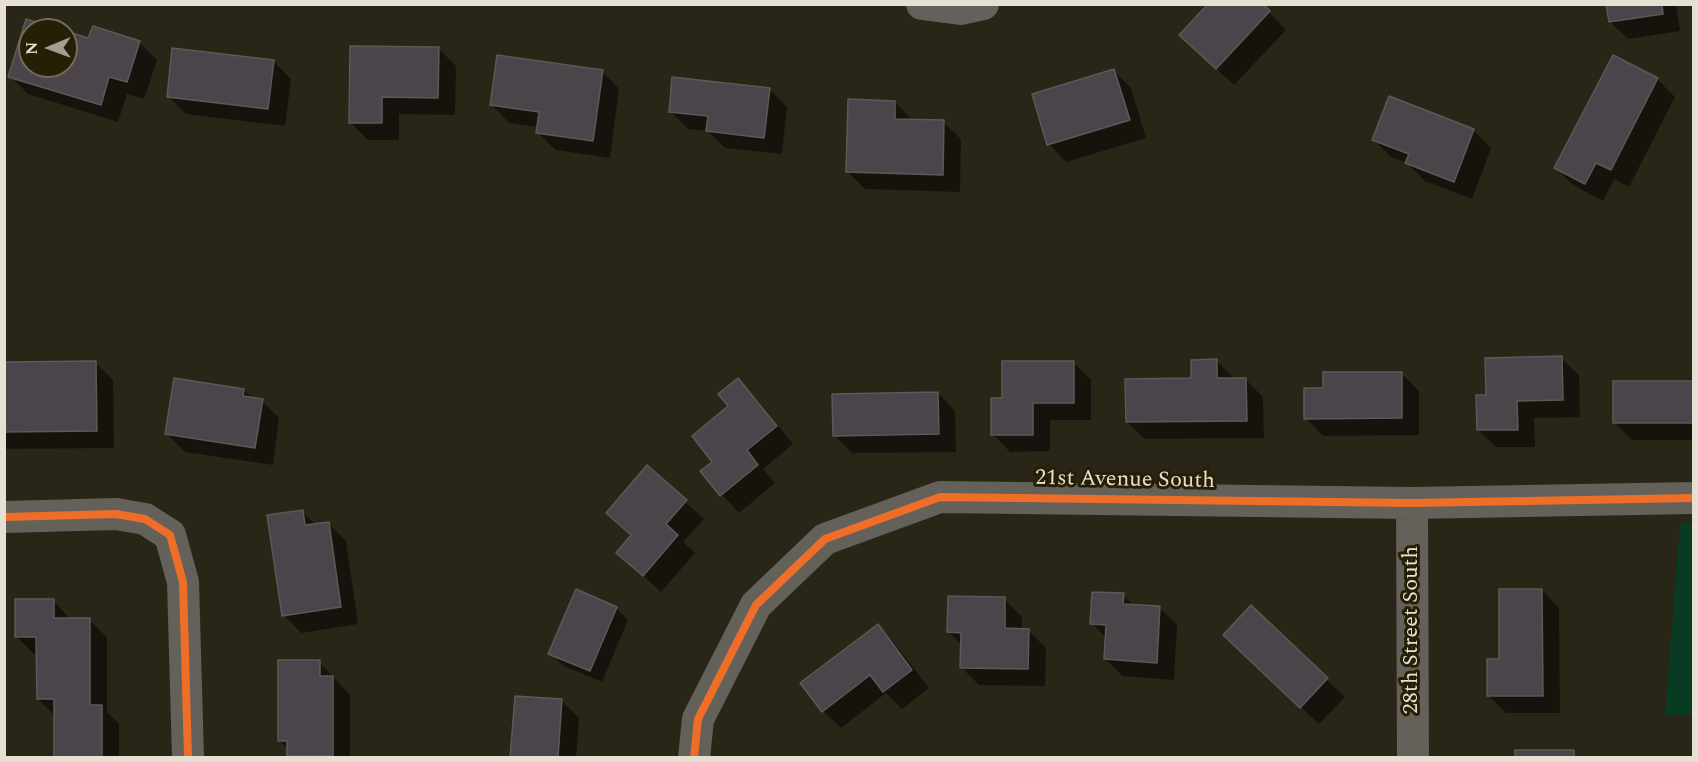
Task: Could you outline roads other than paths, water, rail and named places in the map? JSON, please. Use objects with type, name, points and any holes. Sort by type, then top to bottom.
[{"type":"street","points":[[922,4],[960,9],[983,4]]},
{"type":"street","name":"21st Avenue South","points":[[694,758],[698,719],[756,605],[825,538],[940,497],[1412,502],[1694,498]]},
{"type":"street","name":"28th Street South","points":[[1412,502],[1413,758]]},
{"type":"street","points":[[4,518],[116,514],[145,519],[170,536],[183,582],[188,758]]}]
